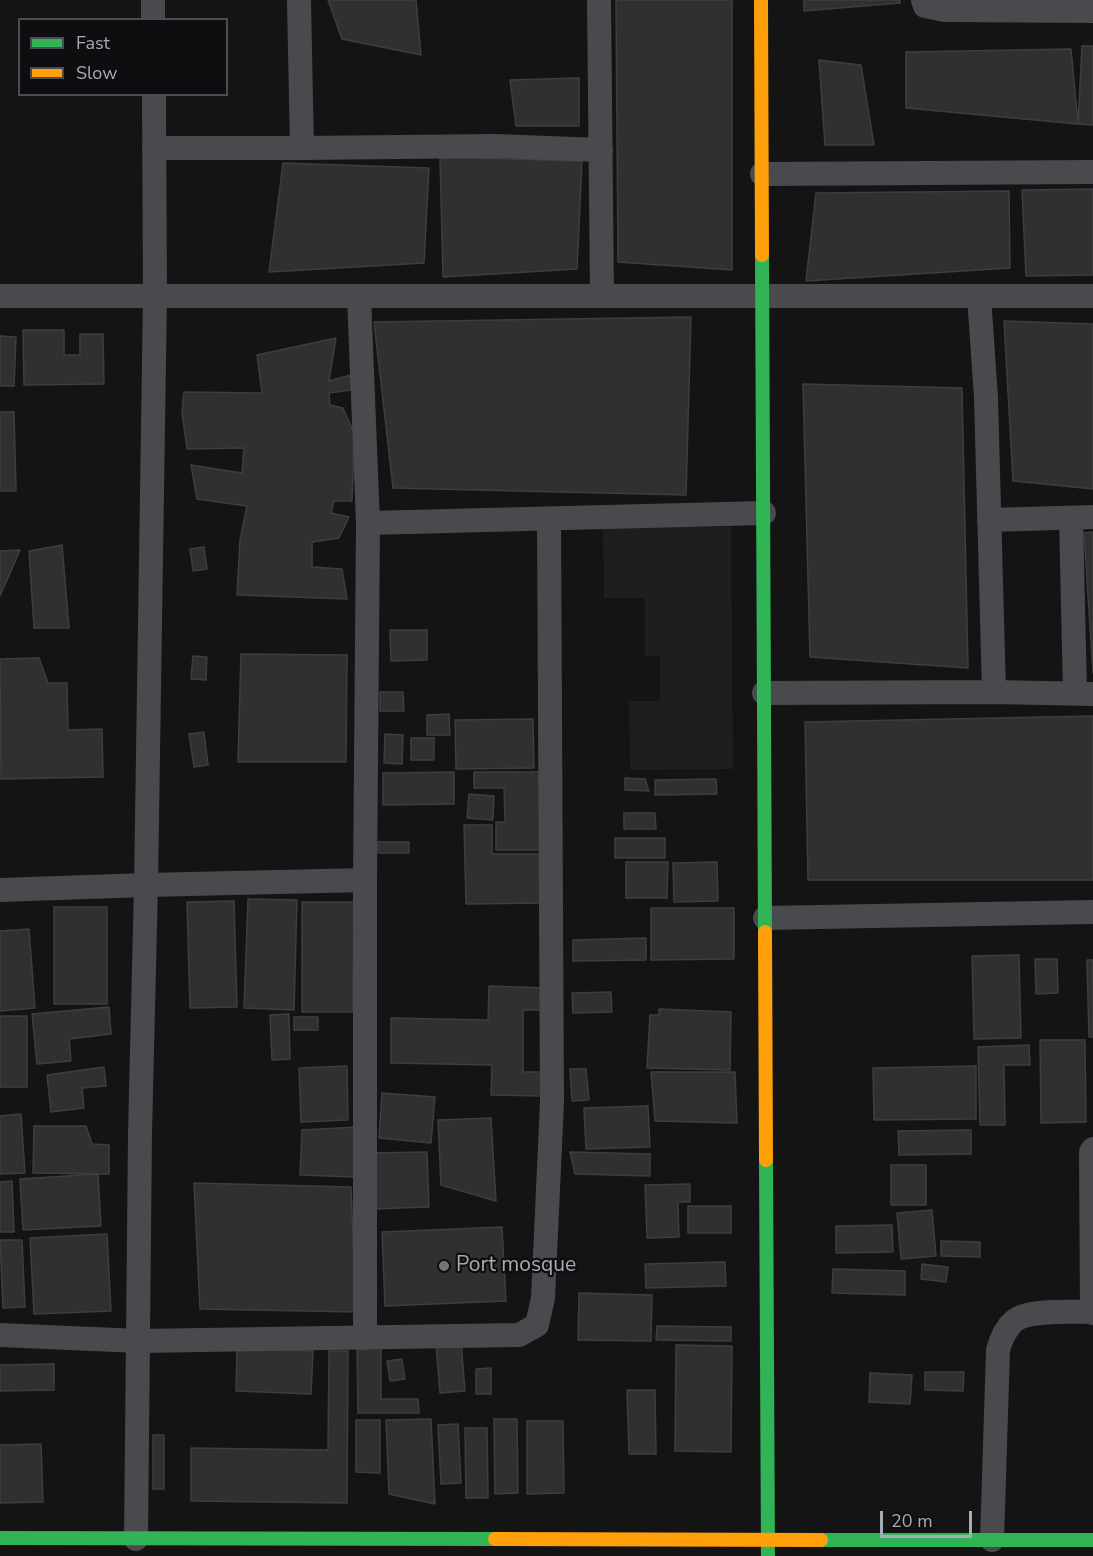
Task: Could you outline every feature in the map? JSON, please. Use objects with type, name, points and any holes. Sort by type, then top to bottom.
[{"type":"street","points":[[153,0],[153,18]]},
{"type":"street","points":[[299,0],[302,148]]},
{"type":"street","points":[[599,0],[602,295]]},
{"type":"street","points":[[761,0],[768,1556]]},
{"type":"street","points":[[923,0],[925,6],[945,10],[1093,10]]},
{"type":"street","points":[[136,1539],[140,1134],[155,296],[154,96]]},
{"type":"street","points":[[154,148],[495,146],[601,150]]},
{"type":"street","points":[[762,174],[1093,171]]},
{"type":"street","points":[[0,296],[1093,296]]},
{"type":"street","points":[[359,296],[368,523],[365,1338]]},
{"type":"street","points":[[979,296],[986,398],[994,692]]},
{"type":"street","points":[[368,523],[764,513]]},
{"type":"street","points":[[764,693],[1084,694],[1082,518],[989,520]]},
{"type":"street","points":[[0,1335],[139,1341],[365,1338],[519,1335],[537,1325],[543,1298],[552,1102],[549,519]]},
{"type":"street","points":[[0,890],[365,880]]},
{"type":"street","points":[[765,918],[1093,912]]},
{"type":"street","points":[[992,1540],[998,1350],[1003,1334],[1014,1321],[1029,1314],[1092,1312],[1091,1152],[1093,1149]]},
{"type":"street","points":[[0,1538],[136,1539],[181,1547],[768,1540],[1093,1540]]},
{"type":"shaded area","points":[[603,527],[731,527],[733,769],[630,770],[629,701],[660,701],[660,656],[645,656],[645,598],[604,598]]},
{"type":"building","points":[[328,0],[416,0],[421,55],[342,39]]},
{"type":"building","points":[[616,0],[732,0],[732,270],[618,262]]},
{"type":"building","points":[[804,0],[900,0],[900,3],[804,11]]},
{"type":"building","points":[[1082,46],[1093,46],[1093,125],[1078,124]]},
{"type":"building","points":[[1071,49],[1078,124],[906,108],[906,52]]},
{"type":"building","points":[[819,60],[861,65],[874,145],[825,145]]},
{"type":"building","points":[[579,78],[579,126],[516,126],[510,80]]},
{"type":"building","points":[[440,157],[582,161],[577,269],[443,277]]},
{"type":"building","points":[[283,163],[429,168],[424,263],[269,272]]},
{"type":"building","points":[[1093,189],[1093,275],[1026,276],[1022,190]]},
{"type":"building","points":[[1009,191],[1010,268],[806,281],[816,193]]},
{"type":"building","points":[[691,317],[686,495],[393,488],[374,322]]},
{"type":"building","points":[[1004,321],[1093,324],[1093,489],[1013,481]]},
{"type":"building","points":[[23,330],[64,330],[64,355],[80,355],[80,334],[103,334],[104,384],[24,385]]},
{"type":"building","points":[[0,336],[16,337],[14,386],[0,386]]},
{"type":"building","points":[[336,338],[329,381],[351,375],[351,390],[329,393],[330,405],[343,408],[354,433],[352,501],[334,501],[331,513],[349,517],[339,538],[312,542],[312,567],[342,569],[347,599],[237,595],[240,540],[247,506],[197,499],[191,465],[242,473],[244,448],[187,449],[182,412],[184,392],[262,393],[257,355]]},
{"type":"building","points":[[803,384],[962,388],[968,668],[810,657]]},
{"type":"building","points":[[0,412],[14,412],[16,491],[0,491]]},
{"type":"building","points":[[1093,532],[1093,673],[1084,533]]},
{"type":"building","points":[[62,545],[69,628],[34,628],[29,551]]},
{"type":"building","points":[[204,547],[207,569],[193,571],[190,549]]},
{"type":"building","points":[[20,550],[0,596],[0,551]]},
{"type":"building","points":[[390,630],[427,630],[427,660],[391,661]]},
{"type":"building","points":[[241,654],[347,655],[346,762],[238,762]]},
{"type":"building","points":[[193,656],[207,657],[206,680],[191,679]]},
{"type":"building","points":[[39,658],[48,683],[67,683],[68,730],[102,729],[103,777],[1,779],[0,659]]},
{"type":"building","points":[[380,692],[403,692],[404,711],[380,711]]},
{"type":"building","points":[[449,714],[450,735],[427,735],[427,715]]},
{"type":"building","points":[[1093,716],[1093,880],[808,880],[805,722]]},
{"type":"building","points":[[533,719],[534,768],[456,769],[455,720]]},
{"type":"building","points":[[204,732],[208,765],[194,767],[189,734]]},
{"type":"building","points":[[385,734],[403,735],[402,764],[384,763]]},
{"type":"building","points":[[411,738],[434,738],[434,760],[411,760]]},
{"type":"building","points":[[454,772],[454,804],[383,805],[383,773]]},
{"type":"building","points":[[474,772],[546,772],[547,850],[496,850],[496,822],[505,822],[504,788],[474,788]]},
{"type":"building","points":[[625,778],[645,779],[649,791],[625,790]]},
{"type":"building","points":[[716,779],[717,794],[655,795],[655,780]]},
{"type":"building","points":[[469,794],[494,796],[493,820],[467,818]]},
{"type":"building","points":[[624,813],[655,813],[656,829],[624,829]]},
{"type":"building","points":[[464,825],[492,825],[492,854],[544,854],[545,903],[466,904]]},
{"type":"building","points":[[615,838],[665,838],[665,858],[615,858]]},
{"type":"building","points":[[378,842],[409,842],[409,853],[378,853]]},
{"type":"building","points":[[626,862],[668,862],[667,898],[626,898]]},
{"type":"building","points":[[717,862],[718,901],[674,902],[673,863]]},
{"type":"building","points":[[248,899],[297,900],[294,1010],[244,1008]]},
{"type":"building","points":[[234,901],[237,1007],[190,1008],[187,902]]},
{"type":"building","points":[[302,902],[354,902],[353,1012],[302,1012]]},
{"type":"building","points":[[54,907],[107,907],[107,1004],[54,1004]]},
{"type":"building","points":[[651,908],[734,908],[734,959],[651,960]]},
{"type":"building","points":[[29,929],[35,1008],[0,1011],[0,931]]},
{"type":"building","points":[[646,938],[646,960],[573,961],[573,940]]},
{"type":"building","points":[[1019,955],[1021,1038],[974,1039],[972,956]]},
{"type":"building","points":[[1035,959],[1057,959],[1058,993],[1036,994]]},
{"type":"building","points":[[1087,960],[1093,960],[1093,1037],[1089,1037]]},
{"type":"building","points":[[489,986],[546,988],[545,1010],[523,1010],[523,1072],[542,1072],[541,1096],[491,1095],[492,1065],[391,1063],[391,1018],[488,1020]]},
{"type":"building","points":[[611,992],[612,1012],[573,1013],[572,993]]},
{"type":"building","points":[[109,1007],[111,1034],[69,1039],[71,1061],[37,1064],[32,1014]]},
{"type":"building","points":[[659,1009],[731,1012],[730,1070],[647,1068],[650,1015],[659,1015]]},
{"type":"building","points":[[289,1014],[290,1059],[272,1060],[270,1015]]},
{"type":"building","points":[[0,1016],[27,1016],[27,1087],[0,1087]]},
{"type":"building","points":[[294,1017],[318,1017],[318,1030],[294,1030]]},
{"type":"building","points":[[1040,1040],[1085,1040],[1086,1122],[1041,1123]]},
{"type":"building","points":[[1029,1045],[1030,1065],[1004,1065],[1005,1125],[980,1125],[978,1047]]},
{"type":"building","points":[[347,1066],[348,1120],[301,1122],[299,1068]]},
{"type":"building","points":[[976,1066],[976,1119],[874,1120],[873,1068]]},
{"type":"building","points":[[104,1067],[106,1086],[82,1088],[84,1108],[51,1112],[47,1075]]},
{"type":"building","points":[[570,1069],[586,1069],[589,1100],[572,1101]]},
{"type":"building","points":[[651,1072],[735,1072],[737,1123],[655,1121]]},
{"type":"building","points":[[382,1093],[435,1097],[431,1143],[379,1138]]},
{"type":"building","points":[[648,1106],[650,1147],[586,1149],[584,1108]]},
{"type":"building","points":[[21,1114],[25,1173],[0,1174],[0,1116]]},
{"type":"building","points":[[491,1118],[496,1201],[441,1185],[438,1120]]},
{"type":"building","points":[[34,1126],[86,1126],[92,1144],[109,1145],[109,1174],[33,1173]]},
{"type":"building","points":[[357,1127],[355,1177],[300,1175],[302,1130]]},
{"type":"building","points":[[971,1130],[971,1154],[899,1155],[898,1131]]},
{"type":"building","points":[[427,1152],[429,1207],[371,1209],[369,1153]]},
{"type":"building","points":[[570,1152],[650,1154],[650,1176],[575,1174]]},
{"type":"building","points":[[891,1165],[926,1165],[926,1205],[891,1205]]},
{"type":"building","points":[[98,1174],[101,1226],[23,1230],[20,1179]]},
{"type":"building","points":[[12,1181],[14,1232],[0,1232],[0,1182]]},
{"type":"building","points":[[194,1183],[351,1187],[356,1312],[200,1309]]},
{"type":"building","points":[[690,1184],[690,1202],[678,1202],[679,1237],[647,1238],[645,1185]]},
{"type":"building","points":[[688,1206],[731,1206],[731,1233],[688,1233]]},
{"type":"building","points":[[932,1210],[936,1256],[901,1259],[897,1213]]},
{"type":"building","points":[[892,1225],[893,1252],[836,1253],[836,1226]]},
{"type":"building","name":"Port mosque","points":[[502,1227],[506,1301],[385,1306],[382,1232]]},
{"type":"building","points":[[107,1234],[111,1311],[34,1314],[30,1238]]},
{"type":"building","points":[[0,1240],[22,1240],[25,1307],[3,1308]]},
{"type":"building","points":[[941,1241],[980,1242],[980,1257],[941,1256]]},
{"type":"building","points":[[725,1262],[726,1286],[646,1288],[645,1264]]},
{"type":"building","points":[[922,1264],[948,1267],[946,1282],[921,1279]]},
{"type":"building","points":[[833,1269],[905,1271],[905,1295],[832,1293]]},
{"type":"building","points":[[579,1293],[652,1295],[651,1341],[578,1340]]},
{"type":"building","points":[[657,1326],[731,1327],[731,1341],[656,1340]]},
{"type":"building","points":[[461,1342],[465,1391],[440,1393],[436,1344]]},
{"type":"building","points":[[676,1345],[732,1346],[731,1452],[675,1451]]},
{"type":"building","points":[[357,1346],[381,1346],[381,1399],[418,1399],[419,1413],[358,1413]]},
{"type":"building","points":[[237,1348],[313,1351],[311,1394],[236,1391]]},
{"type":"building","points":[[329,1351],[348,1351],[347,1503],[191,1501],[191,1448],[328,1450]]},
{"type":"building","points":[[402,1359],[405,1379],[390,1381],[387,1361]]},
{"type":"building","points":[[54,1364],[54,1390],[0,1391],[0,1365]]},
{"type":"building","points":[[491,1368],[491,1394],[476,1394],[476,1369]]},
{"type":"building","points":[[925,1372],[964,1372],[963,1391],[925,1390]]},
{"type":"building","points":[[870,1373],[912,1375],[910,1404],[869,1402]]},
{"type":"building","points":[[627,1390],[655,1390],[656,1454],[629,1454]]},
{"type":"building","points":[[431,1419],[435,1504],[389,1494],[386,1420]]},
{"type":"building","points":[[494,1419],[517,1419],[518,1493],[495,1494]]},
{"type":"building","points":[[356,1420],[380,1420],[380,1473],[356,1472]]},
{"type":"building","points":[[527,1421],[563,1421],[564,1493],[527,1494]]},
{"type":"building","points":[[458,1424],[461,1483],[441,1484],[438,1425]]},
{"type":"building","points":[[465,1428],[487,1428],[488,1498],[466,1498]]},
{"type":"building","points":[[153,1435],[164,1435],[164,1489],[153,1489]]},
{"type":"building","points":[[41,1444],[43,1502],[0,1503],[0,1445]]},
{"type":"traffic: fast","points":[[762,255],[765,932]]},
{"type":"traffic: fast","points":[[766,1160],[768,1556]]},
{"type":"traffic: fast","points":[[0,1538],[495,1539]]},
{"type":"traffic: fast","points":[[821,1540],[1093,1540]]},
{"type":"traffic: slow","points":[[761,0],[762,255]]},
{"type":"traffic: slow","points":[[765,932],[766,1160]]},
{"type":"traffic: slow","points":[[495,1539],[821,1540]]},
{"type":"place","name":"Port mosque","points":[[444,1266]]}]
